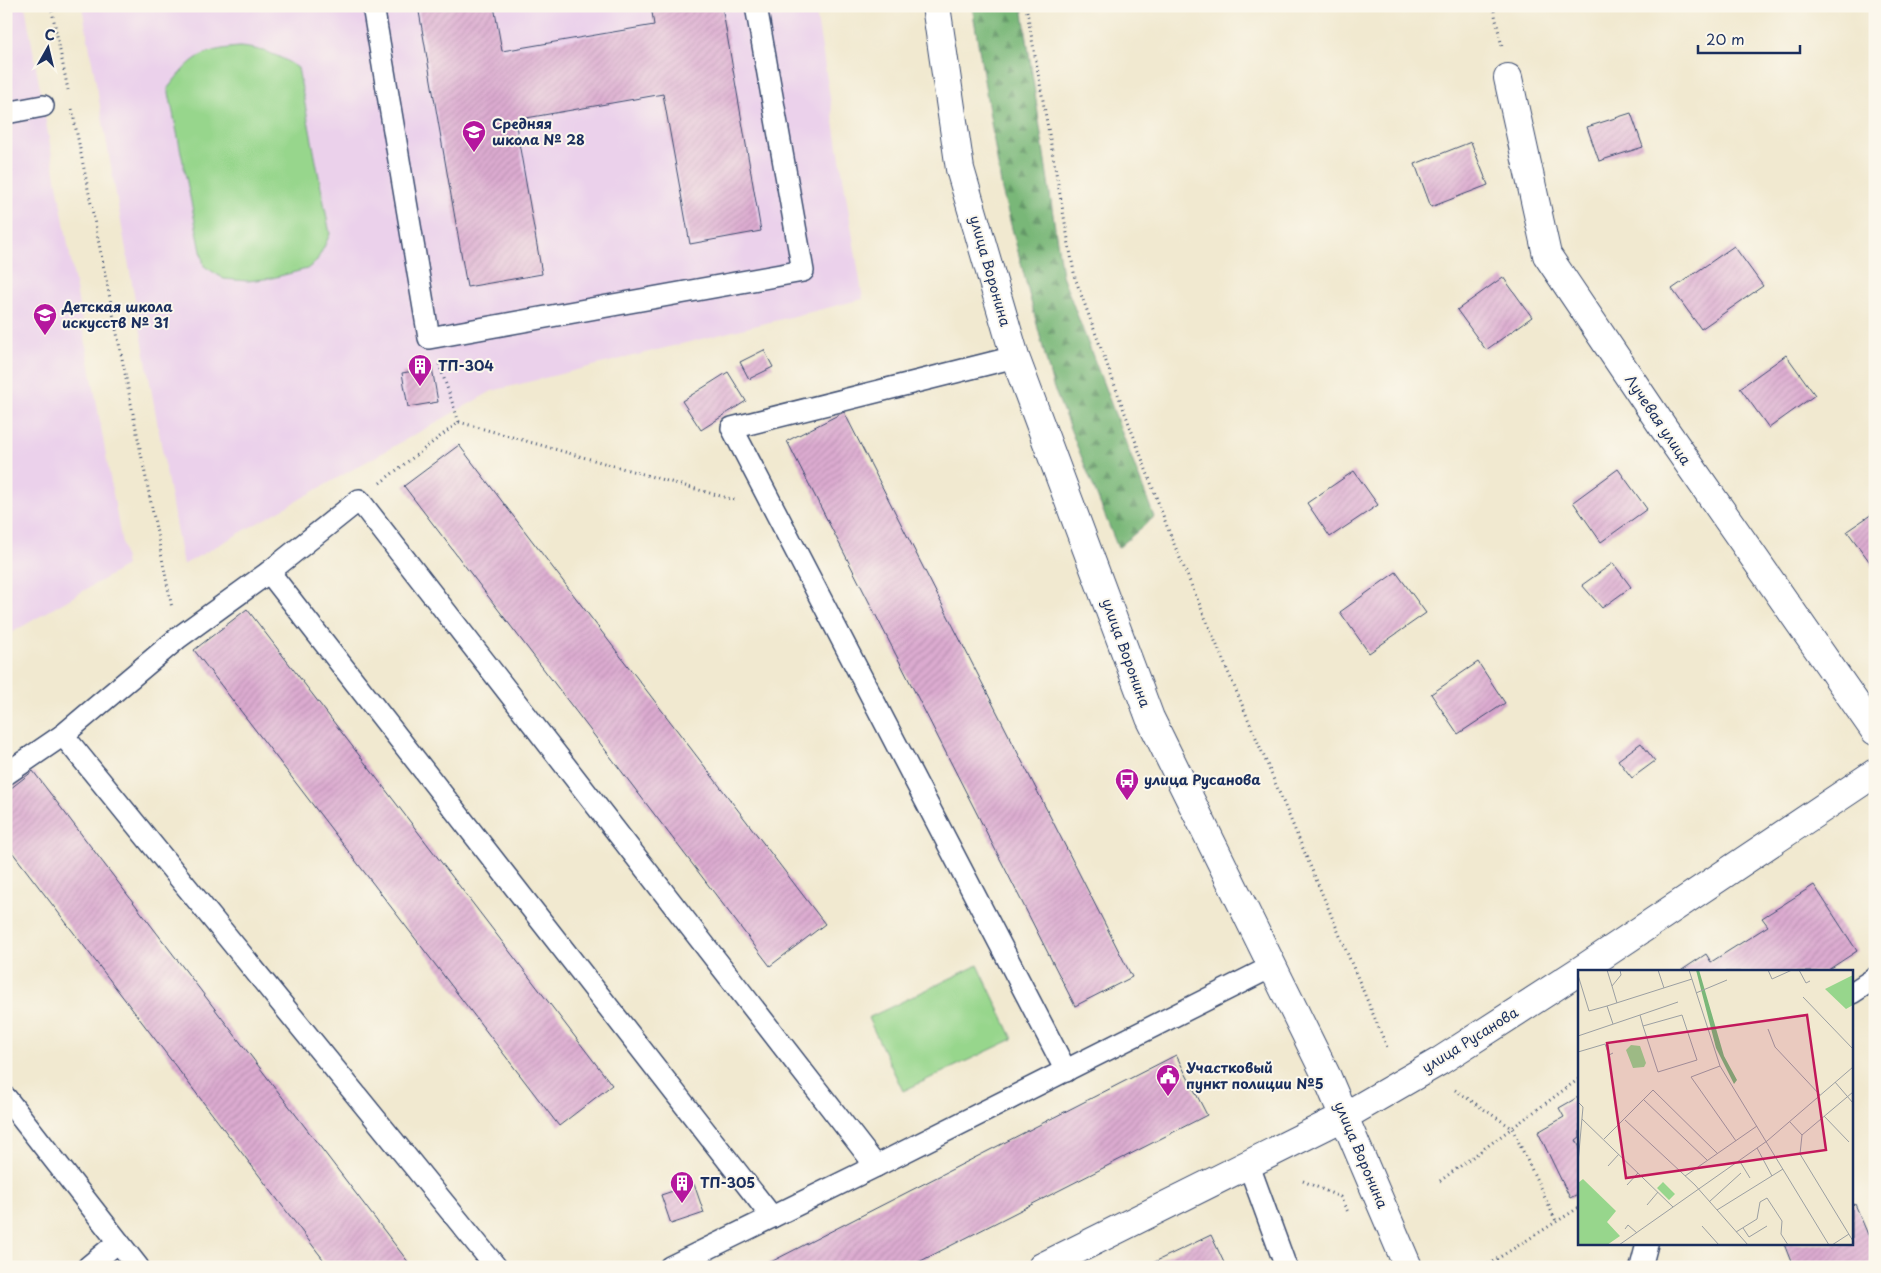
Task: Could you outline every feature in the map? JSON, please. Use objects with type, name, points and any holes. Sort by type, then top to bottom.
[{"type":"street","name":"улица Воронина","points":[[936,6],[960,169],[1015,357],[1150,718],[1345,1116],[1408,1267]]},
{"type":"street","name":"Лучевая улица","points":[[1508,78],[1547,255],[1663,427],[1875,731]]},
{"type":"street","name":"улица Русанова","points":[[1589,969],[1875,773]]},
{"type":"street","name":"улица Русанова","points":[[1042,1267],[1071,1260],[1248,1163],[1345,1116],[1578,976]]},
{"type":"lane","points":[[373,6],[429,338],[803,272],[756,6]]},
{"type":"lane","points":[[6,113],[43,106]]},
{"type":"lane","points":[[1015,357],[732,428],[1066,1071]]},
{"type":"lane","points":[[6,774],[63,735],[178,638],[269,572],[359,500],[876,1166]]},
{"type":"lane","points":[[269,572],[772,1217]]},
{"type":"lane","points":[[63,735],[496,1267]]},
{"type":"lane","points":[[670,1267],[876,1166],[1273,966]]},
{"type":"lane","points":[[1854,992],[1875,978]]},
{"type":"lane","points":[[6,1098],[138,1267]]},
{"type":"lane","points":[[1248,1163],[1286,1267]]},
{"type":"lane","points":[[88,1267],[118,1242]]},
{"type":"lane","points":[[1641,1267],[1646,1246]]},
{"type":"path","points":[[51,6],[68,91]]},
{"type":"path","points":[[1026,6],[1074,278],[1171,537],[1387,1047]]},
{"type":"path","points":[[1493,6],[1508,78]]},
{"type":"path","points":[[70,100],[178,638]]},
{"type":"path","points":[[6,259],[15,258]]},
{"type":"path","points":[[429,338],[459,422]]},
{"type":"path","points":[[359,500],[459,422]]},
{"type":"path","points":[[459,422],[776,512]]},
{"type":"path","points":[[1440,1181],[1578,1079]]},
{"type":"path","points":[[1455,1090],[1512,1128],[1556,1221]]},
{"type":"path","points":[[1303,1181],[1340,1197],[1352,1222]]},
{"type":"path","points":[[1484,1267],[1578,1208]]},
{"type":"shaded area","name":"Детская школа искусств № 31","points":[[6,6],[25,6],[126,566],[6,636]]},
{"type":"shaded area","name":"Средняя школа № 28","points":[[82,6],[815,6],[863,299],[492,391],[183,565]]},
{"type":"green space","points":[[972,6],[1022,6],[1062,275],[1154,517],[1118,548],[1053,386],[1002,190]]},
{"type":"green space","points":[[240,47],[270,53],[298,68],[330,234],[316,262],[307,269],[272,278],[248,281],[224,279],[204,266],[168,88],[184,69],[198,57],[216,50]]},
{"type":"green space","points":[[978,965],[1013,1039],[903,1091],[868,1018]]},
{"type":"building","points":[[418,6],[494,6],[502,51],[654,25],[651,6],[722,6],[761,231],[690,244],[663,94],[515,120],[542,274],[467,287]]},
{"type":"building","points":[[1631,113],[1643,147],[1599,161],[1587,127]]},
{"type":"building","points":[[1471,142],[1488,185],[1431,207],[1415,164]]},
{"type":"building","points":[[1734,246],[1763,286],[1701,329],[1672,289]]},
{"type":"building","points":[[1503,277],[1532,317],[1486,350],[1457,310]]},
{"type":"building","points":[[764,350],[773,367],[749,379],[740,362]]},
{"type":"building","points":[[1786,355],[1815,395],[1769,428],[1740,388]]},
{"type":"building","name":"ТП-304","points":[[432,368],[438,402],[408,407],[402,373]]},
{"type":"building","points":[[728,372],[746,401],[701,430],[682,401]]},
{"type":"building","points":[[844,412],[1132,977],[1075,1006],[787,441]]},
{"type":"building","points":[[459,445],[825,924],[770,966],[404,486]]},
{"type":"building","points":[[1618,469],[1647,509],[1601,542],[1573,502]]},
{"type":"building","points":[[1354,471],[1378,505],[1330,537],[1307,503]]},
{"type":"building","points":[[1875,512],[1875,569],[1847,531]]},
{"type":"building","points":[[1613,563],[1631,587],[1602,608],[1582,585]]},
{"type":"building","points":[[1396,572],[1426,613],[1369,653],[1340,612]]},
{"type":"building","points":[[247,609],[612,1085],[559,1126],[194,650]]},
{"type":"building","points":[[1478,662],[1505,703],[1458,734],[1431,694]]},
{"type":"building","points":[[1641,743],[1655,761],[1632,778],[1618,760]]},
{"type":"building","points":[[33,771],[412,1267],[329,1267],[6,844],[6,792]]},
{"type":"building","points":[[1814,885],[1857,951],[1828,970],[1682,970],[1706,954],[1711,962],[1768,926],[1762,918]]},
{"type":"building","points":[[1176,1055],[1207,1115],[909,1267],[761,1267]]},
{"type":"building","points":[[1578,1097],[1578,1138],[1576,1140],[1578,1144],[1578,1194],[1570,1198],[1538,1132],[1564,1117],[1559,1108]]},
{"type":"building","name":"ТП-305","points":[[694,1184],[704,1213],[671,1224],[661,1195]]},
{"type":"building","points":[[1854,1204],[1875,1251],[1875,1261],[1869,1264],[1871,1267],[1793,1267],[1785,1246],[1854,1246]]},
{"type":"building","points":[[1211,1235],[1226,1267],[1144,1267]]},
{"type":"place","name":"Средняя школа № 28","points":[[474,153]]},
{"type":"place","name":"Детская школа искусств № 31","points":[[45,336]]},
{"type":"place","name":"ТП-304","points":[[420,387]]},
{"type":"place","name":"улица Русанова","points":[[1127,801]]},
{"type":"place","name":"Участковый пункт полиции №5","points":[[1168,1097]]},
{"type":"place","name":"ТП-305","points":[[682,1204]]}]
